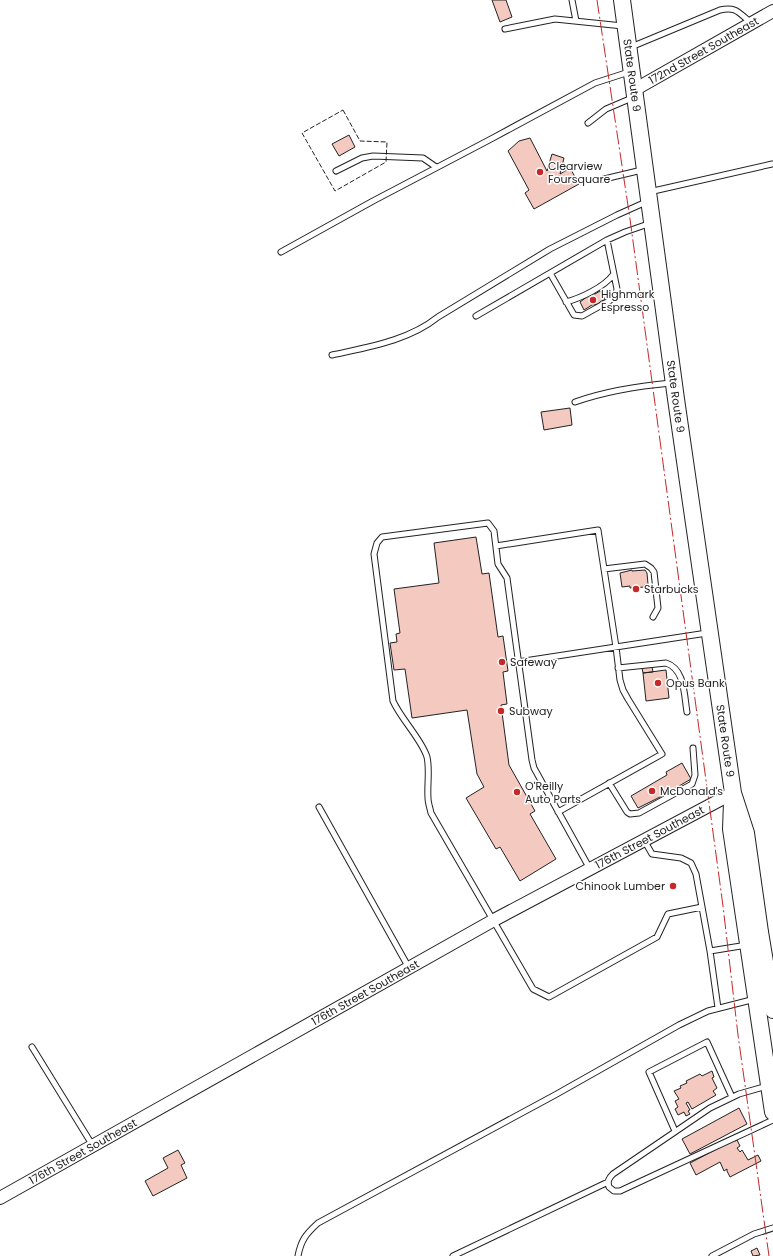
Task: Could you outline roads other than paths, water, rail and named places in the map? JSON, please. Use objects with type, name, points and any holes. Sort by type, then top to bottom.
[{"type":"main road","name":"State Route 9","points":[[622,0],[674,382],[733,793],[746,833],[773,1010]]},
{"type":"main road","name":"State Route 9","points":[[733,793],[731,829],[773,1112]]},
{"type":"street","name":"172nd Street Southeast","points":[[635,93],[773,11]]},
{"type":"street","name":"176th Street Southeast","points":[[0,1198],[494,920],[733,793]]},
{"type":"lane","points":[[572,0],[576,21]]},
{"type":"lane","points":[[629,48],[728,8],[736,9],[751,23]]},
{"type":"lane","points":[[505,29],[555,19],[626,26]]},
{"type":"lane","points":[[281,252],[436,167],[595,83],[632,71]]},
{"type":"lane","points":[[588,123],[606,109],[635,93]]},
{"type":"lane","points":[[336,171],[362,158],[373,156],[423,158],[436,167]]},
{"type":"lane","points":[[332,355],[388,343],[431,323],[438,317],[550,249],[618,215],[649,196],[772,164]]},
{"type":"lane","points":[[600,180],[645,169]]},
{"type":"lane","points":[[476,316],[607,240],[652,222]]},
{"type":"lane","points":[[550,273],[574,315],[582,316],[609,301],[616,295],[617,289],[607,240]]},
{"type":"lane","points":[[566,302],[576,300],[608,282],[613,275]]},
{"type":"lane","points":[[574,402],[596,394],[633,386],[674,382]]},
{"type":"lane","points":[[590,869],[534,768],[506,578],[498,564],[494,531],[488,523],[382,537],[377,543],[374,554],[393,701],[397,710],[423,748],[427,758],[429,785],[428,800],[431,813],[534,989],[549,997],[657,937],[668,914],[702,907]]},
{"type":"lane","points":[[496,546],[598,530],[620,680],[623,690],[662,754],[558,812]]},
{"type":"lane","points":[[604,569],[645,564],[651,568],[654,572],[658,608],[653,616]]},
{"type":"lane","points":[[518,662],[710,632]]},
{"type":"lane","points":[[618,668],[666,663],[672,665],[679,673],[682,680],[687,712]]},
{"type":"lane","points":[[609,783],[627,812],[630,814],[639,813],[692,784],[695,775],[693,748]]},
{"type":"lane","points":[[319,807],[409,968]]},
{"type":"lane","points":[[644,840],[652,854],[681,858],[691,863],[696,874],[718,1008]]},
{"type":"lane","points":[[710,952],[748,944]]},
{"type":"lane","points":[[298,1256],[300,1244],[308,1232],[318,1223],[574,1084],[679,1025],[708,1011],[756,999]]},
{"type":"lane","points":[[675,1131],[649,1072],[708,1042],[732,1097]]},
{"type":"lane","points":[[32,1047],[93,1146]]},
{"type":"lane","points":[[452,1256],[608,1182],[613,1174],[710,1108],[739,1094],[769,1086]]},
{"type":"lane","points":[[608,1182],[608,1187],[614,1191],[620,1191],[773,1120]]},
{"type":"lane","points":[[712,1256],[754,1234],[773,1228]]},
{"type":"place","name":"Clearview Foursquare","points":[[540,172]]},
{"type":"place","name":"Highmark Espresso","points":[[593,300]]},
{"type":"place","name":"Starbucks","points":[[636,589]]},
{"type":"place","name":"Safeway","points":[[502,662]]},
{"type":"place","name":"Opus Bank","points":[[658,683]]},
{"type":"place","name":"Subway","points":[[501,711]]},
{"type":"place","name":"McDonald's","points":[[652,791]]},
{"type":"place","name":"O'Reilly Auto Parts","points":[[517,792]]},
{"type":"place","name":"Chinook Lumber","points":[[673,886]]}]
